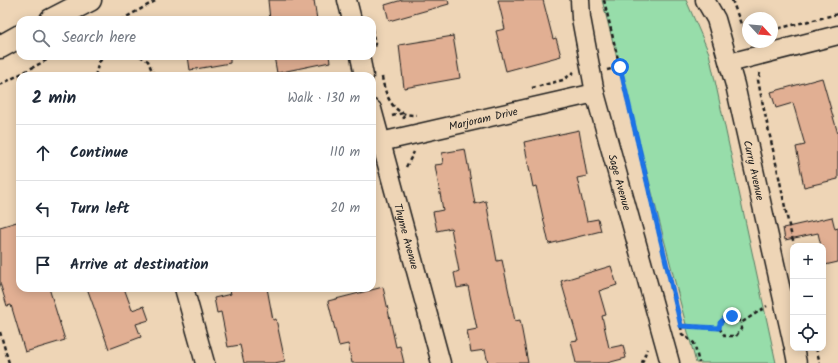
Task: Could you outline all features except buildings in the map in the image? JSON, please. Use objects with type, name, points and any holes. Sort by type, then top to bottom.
[{"type":"main road","points":[[59,16],[90,0]]},
{"type":"main road","points":[[0,47],[16,38]]},
{"type":"street","points":[[347,0],[351,16]]},
{"type":"street","name":"Sage Avenue","points":[[580,0],[581,18],[595,93],[670,363]]},
{"type":"street","name":"Curry Avenue","points":[[705,0],[716,19],[729,63],[771,241],[790,330]]},
{"type":"street","points":[[729,63],[838,35]]},
{"type":"street","points":[[363,60],[371,72]]},
{"type":"street","name":"Marjoram Drive","points":[[376,143],[595,93]]},
{"type":"street","name":"Thyme Avenue","points":[[376,143],[441,363]]},
{"type":"street","points":[[185,292],[205,363]]},
{"type":"street","points":[[795,351],[797,363]]},
{"type":"path","points":[[128,16],[157,0]]},
{"type":"path","points":[[604,0],[682,334],[694,343],[699,363]]},
{"type":"path","points":[[732,0],[742,25]]},
{"type":"path","points":[[778,29],[838,14]]},
{"type":"path","points":[[24,72],[47,60]]},
{"type":"path","points":[[96,72],[101,60]]},
{"type":"path","points":[[146,60],[152,72]]},
{"type":"path","points":[[525,90],[563,80],[576,70]]},
{"type":"path","points":[[0,85],[16,76]]},
{"type":"path","points":[[376,79],[383,87],[392,104],[403,114],[419,115]]},
{"type":"path","points":[[758,80],[788,226],[794,243]]},
{"type":"path","points":[[406,172],[406,166],[417,149]]},
{"type":"path","points":[[741,323],[773,302]]},
{"type":"path","points":[[732,316],[738,319],[741,323],[741,329],[736,336],[725,336],[719,328],[720,323],[726,317],[732,316]]},
{"type":"path","points":[[681,326],[719,328]]},
{"type":"path","points":[[0,332],[9,363]]},
{"type":"path","points":[[642,363],[648,344]]},
{"type":"path","points":[[817,351],[820,363]]},
{"type":"green space","points":[[602,0],[686,0],[709,53],[776,363],[696,363]]},
{"type":"route","points":[[620,67],[681,326],[719,328],[720,323],[726,317],[732,316]]}]
